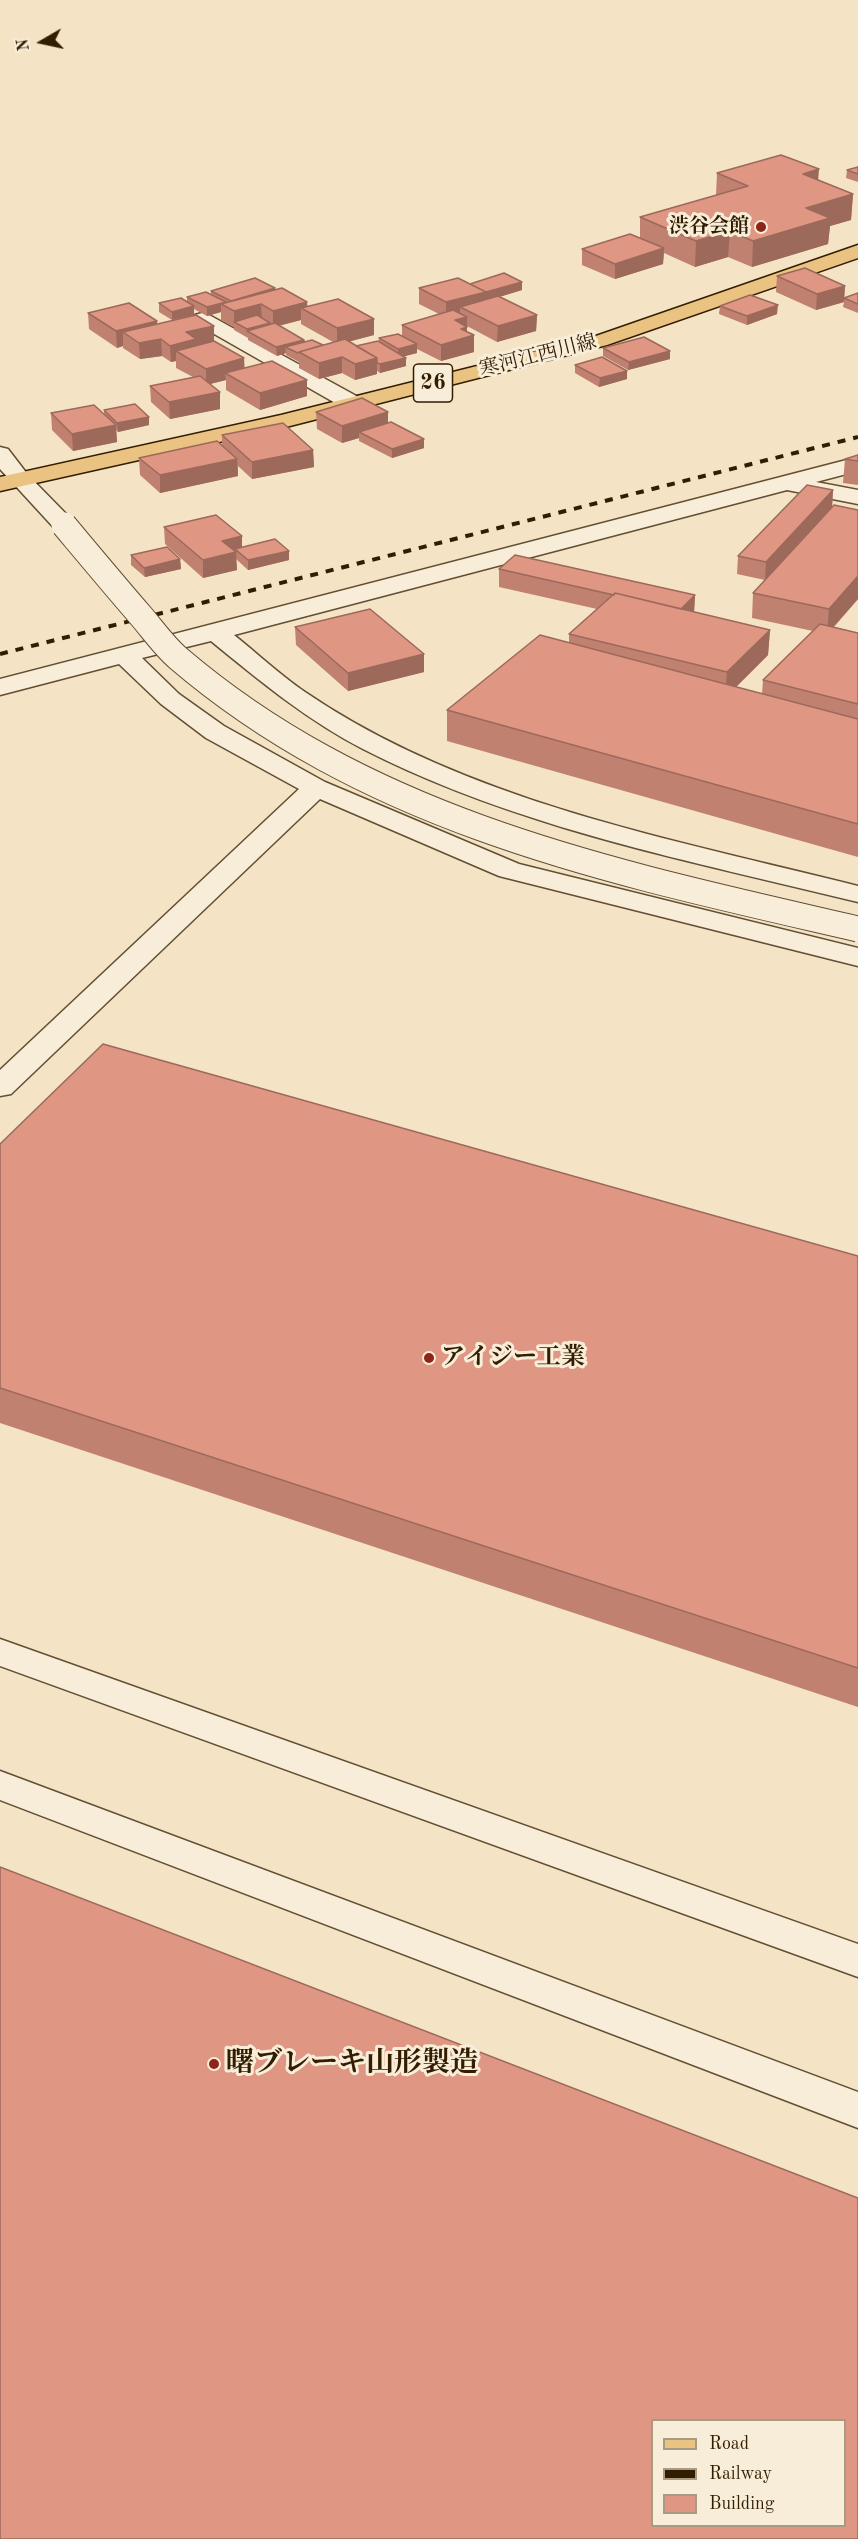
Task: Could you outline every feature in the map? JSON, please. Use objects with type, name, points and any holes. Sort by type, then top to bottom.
[{"type":"main road","name":"寒河江西川線","points":[[10,482],[352,403],[600,341],[858,251]]},
{"type":"street","points":[[202,319],[352,403]]},
{"type":"street","points":[[289,368],[312,362]]},
{"type":"street","points":[[0,454],[10,482],[64,525],[176,657],[228,698],[311,755],[414,804],[520,843],[697,892],[858,929]]},
{"type":"street","points":[[0,687],[858,464]]},
{"type":"street","points":[[785,482],[858,497]]},
{"type":"street","points":[[216,632],[295,697],[362,737],[479,790],[571,822],[858,894]]},
{"type":"street","points":[[124,655],[170,699],[215,732],[316,788],[509,870],[858,957]]},
{"type":"street","points":[[0,1087],[316,788]]},
{"type":"street","points":[[0,1652],[858,1961]]},
{"type":"street","points":[[0,1785],[858,2110]]},
{"type":"building","points":[[781,155],[819,169],[803,174],[853,194],[806,208],[830,218],[753,241],[730,231],[696,241],[640,217],[748,186],[717,173]]},
{"type":"building","points":[[858,167],[858,174],[847,170]]},
{"type":"building","points":[[630,234],[664,248],[615,264],[582,249]]},
{"type":"building","points":[[805,268],[845,286],[817,294],[777,276]]},
{"type":"building","points":[[504,273],[522,282],[486,292],[470,284]]},
{"type":"building","points":[[255,278],[275,288],[231,301],[211,291]]},
{"type":"building","points":[[458,278],[486,292],[446,302],[419,288]]},
{"type":"building","points":[[282,288],[307,302],[273,311],[261,304],[234,311],[221,304]]},
{"type":"building","points":[[206,292],[226,302],[207,307],[187,297]]},
{"type":"building","points":[[858,293],[858,304],[844,298]]},
{"type":"building","points":[[750,295],[778,305],[747,316],[720,306]]},
{"type":"building","points":[[498,296],[537,315],[498,326],[460,307]]},
{"type":"building","points":[[181,298],[194,306],[172,312],[159,303]]},
{"type":"building","points":[[338,299],[374,319],[337,328],[301,308]]},
{"type":"building","points":[[129,303],[157,321],[116,331],[88,313]]},
{"type":"building","points":[[453,310],[467,317],[455,320],[467,327],[461,329],[474,335],[441,345],[402,325]]},
{"type":"building","points":[[196,315],[214,326],[186,332],[196,339],[170,346],[161,339],[139,343],[123,332]]},
{"type":"building","points":[[257,315],[270,323],[247,329],[234,322]]},
{"type":"building","points":[[275,323],[304,340],[276,347],[247,331]]},
{"type":"building","points":[[398,334],[417,344],[398,349],[379,338]]},
{"type":"building","points":[[644,337],[670,351],[629,362],[603,348]]},
{"type":"building","points":[[345,339],[377,358],[355,364],[342,357],[319,363],[299,352]]},
{"type":"building","points":[[312,340],[323,345],[298,353],[285,347]]},
{"type":"building","points":[[214,341],[244,358],[206,369],[176,351]]},
{"type":"building","points":[[378,341],[406,358],[380,364],[377,363],[377,358],[356,346]]},
{"type":"building","points":[[602,357],[627,371],[600,378],[575,365]]},
{"type":"building","points":[[272,361],[307,380],[260,393],[225,373]]},
{"type":"building","points":[[200,376],[220,392],[169,402],[150,386]]},
{"type":"building","points":[[362,398],[388,412],[342,426],[316,412]]},
{"type":"building","points":[[135,404],[149,417],[117,423],[104,410]]},
{"type":"building","points":[[94,405],[116,425],[72,434],[51,413]]},
{"type":"building","points":[[391,422],[424,439],[392,449],[359,432]]},
{"type":"building","points":[[283,423],[313,450],[252,462],[222,435]]},
{"type":"building","points":[[217,441],[237,459],[160,475],[139,458]]},
{"type":"building","points":[[858,455],[858,461],[845,459]]},
{"type":"building","points":[[807,485],[833,490],[766,562],[738,556]]},
{"type":"building","points":[[834,505],[858,510],[858,576],[829,609],[753,593]]},
{"type":"building","points":[[216,515],[242,536],[222,541],[236,552],[203,560],[164,527]]},
{"type":"building","points":[[275,539],[289,551],[248,560],[235,549]]},
{"type":"building","points":[[167,547],[180,559],[144,568],[131,555]]},
{"type":"building","points":[[515,555],[695,595],[681,609],[499,569]]},
{"type":"building","points":[[615,593],[770,630],[727,672],[569,634]]},
{"type":"building","points":[[370,609],[424,654],[348,673],[295,627]]},
{"type":"building","points":[[820,624],[858,633],[858,704],[763,680]]},
{"type":"building","points":[[540,635],[858,719],[858,824],[447,710]]},
{"type":"building","name":"アイジー工業","points":[[103,1044],[858,1256],[858,1668],[0,1388],[0,1144]]},
{"type":"building","name":"曙ブレーキ山形製造","points":[[0,1867],[858,2198],[858,2539],[0,2539]]},
{"type":"railway","points":[[0,654],[858,437]]},
{"type":"place","name":"渋谷会館","points":[[761,227]]},
{"type":"place","name":"アイジー工業","points":[[429,1358]]},
{"type":"place","name":"曙ブレーキ山形製造","points":[[214,2064]]}]
